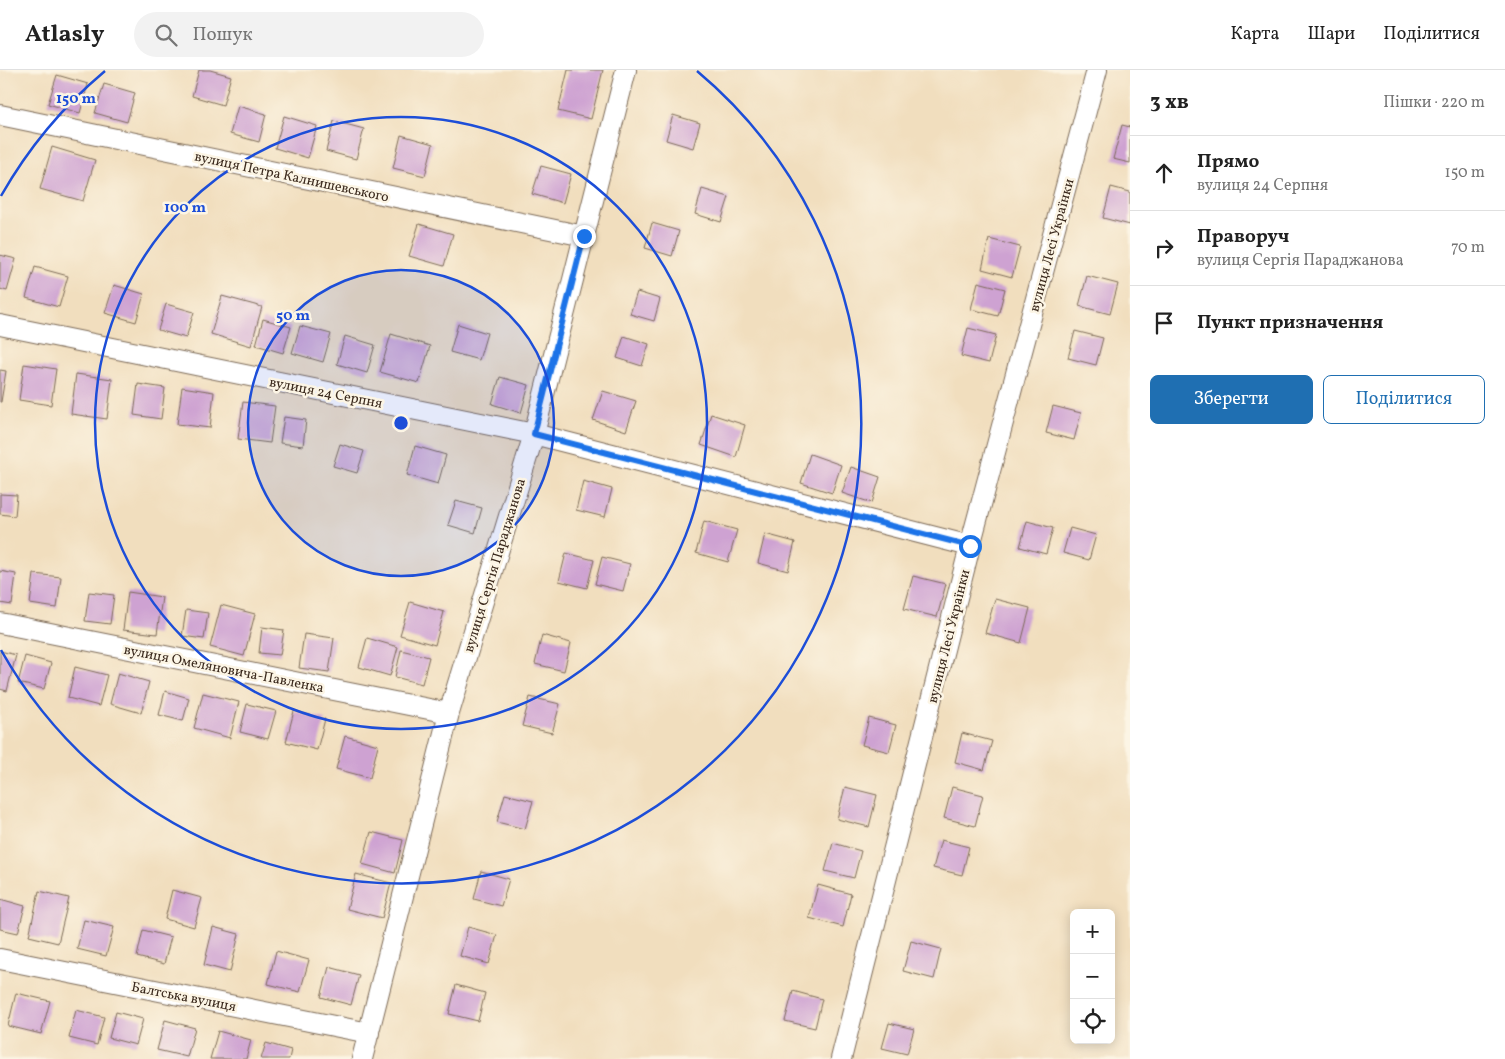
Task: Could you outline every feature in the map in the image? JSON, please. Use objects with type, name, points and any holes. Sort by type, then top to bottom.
[{"type":"street","name":"вулиця Сергія Параджанова","points":[[362,1059],[449,713],[534,434],[626,70]]},
{"type":"street","name":"вулиця Лесі Українки","points":[[841,1059],[970,546],[1097,70]]},
{"type":"street","name":"вулиця Петра Калнишевського","points":[[0,115],[584,236]]},
{"type":"street","name":"вулиця 24 Серпня","points":[[0,325],[534,434],[970,546]]},
{"type":"street","name":"вулиця Омеляновича-Павленка","points":[[0,623],[449,713]]},
{"type":"street","name":"Балтська вулиця","points":[[0,959],[369,1033]]},
{"type":"building","points":[[199,70],[210,70],[231,76],[223,105],[192,96]]},
{"type":"building","points":[[568,70],[603,70],[591,119],[558,111]]},
{"type":"building","points":[[57,75],[88,84],[80,113],[48,104]]},
{"type":"building","points":[[104,84],[135,93],[127,122],[95,113]]},
{"type":"building","points":[[238,106],[266,114],[259,142],[230,134]]},
{"type":"building","points":[[673,115],[700,123],[693,148],[666,140]]},
{"type":"building","points":[[284,116],[317,126],[308,158],[275,148]]},
{"type":"building","points":[[334,121],[364,129],[356,159],[326,151]]},
{"type":"building","points":[[1122,125],[1130,127],[1130,163],[1113,159]]},
{"type":"building","points":[[401,135],[433,144],[425,176],[393,168]]},
{"type":"building","points":[[52,147],[95,160],[83,201],[40,189]]},
{"type":"building","points":[[541,166],[571,174],[563,203],[532,194]]},
{"type":"building","points":[[1111,187],[1130,192],[1130,225],[1103,218]]},
{"type":"building","points":[[702,189],[729,197],[721,222],[695,214]]},
{"type":"building","points":[[652,223],[679,231],[672,256],[645,248]]},
{"type":"building","points":[[419,224],[453,234],[444,266],[409,256]]},
{"type":"building","points":[[989,239],[1020,247],[1012,277],[982,269]]},
{"type":"building","points":[[0,255],[16,259],[7,291],[0,289]]},
{"type":"building","points":[[35,267],[68,276],[59,307],[26,298]]},
{"type":"building","points":[[1087,276],[1118,284],[1110,314],[1079,306]]},
{"type":"building","points":[[978,282],[1005,289],[998,316],[971,309]]},
{"type":"building","points":[[114,285],[144,294],[136,322],[105,313]]},
{"type":"building","points":[[637,292],[660,299],[654,321],[630,314]]},
{"type":"building","points":[[222,296],[262,307],[251,346],[211,334]]},
{"type":"building","points":[[166,304],[194,312],[186,338],[158,330]]},
{"type":"building","points":[[263,319],[291,327],[283,353],[256,345]]},
{"type":"building","points":[[458,324],[487,333],[479,360],[450,352]]},
{"type":"building","points":[[300,326],[331,334],[323,362],[292,353]]},
{"type":"building","points":[[968,328],[996,335],[989,363],[961,356]]},
{"type":"building","points":[[1075,331],[1103,338],[1096,365],[1068,358]]},
{"type":"building","points":[[391,334],[430,346],[419,383],[380,372]]},
{"type":"building","points":[[345,336],[375,345],[367,373],[337,364]]},
{"type":"building","points":[[624,336],[649,344],[642,366],[617,358]]},
{"type":"building","points":[[24,364],[56,369],[51,405],[19,400]]},
{"type":"building","points":[[0,370],[6,371],[1,402],[0,402]]},
{"type":"building","points":[[76,374],[112,379],[107,419],[71,414]]},
{"type":"building","points":[[500,377],[529,385],[521,413],[492,404]]},
{"type":"building","points":[[138,384],[165,388],[161,419],[134,415]]},
{"type":"building","points":[[182,387],[214,392],[210,428],[177,424]]},
{"type":"building","points":[[603,391],[636,401],[626,431],[593,420]]},
{"type":"building","points":[[243,402],[275,406],[270,443],[238,439]]},
{"type":"building","points":[[1053,406],[1081,413],[1074,440],[1046,433]]},
{"type":"building","points":[[711,414],[745,425],[736,457],[701,445]]},
{"type":"building","points":[[284,417],[306,420],[303,446],[280,443]]},
{"type":"building","points":[[340,444],[364,451],[357,473],[333,466]]},
{"type":"building","points":[[415,446],[446,455],[438,484],[407,475]]},
{"type":"building","points":[[810,454],[841,465],[832,493],[801,483]]},
{"type":"building","points":[[851,467],[880,477],[872,503],[842,493]]},
{"type":"building","points":[[583,481],[612,489],[605,517],[576,510]]},
{"type":"building","points":[[0,494],[17,495],[15,516],[0,514]]},
{"type":"building","points":[[456,501],[482,508],[475,533],[448,525]]},
{"type":"building","points":[[704,521],[737,530],[728,562],[696,553]]},
{"type":"building","points":[[1027,521],[1053,528],[1046,554],[1020,547]]},
{"type":"building","points":[[1070,528],[1096,535],[1089,560],[1063,553]]},
{"type":"building","points":[[765,534],[795,542],[788,571],[758,563]]},
{"type":"building","points":[[566,553],[594,560],[587,588],[559,581]]},
{"type":"building","points":[[602,557],[630,564],[623,591],[595,584]]},
{"type":"building","points":[[0,571],[16,574],[12,605],[0,603]]},
{"type":"building","points":[[34,574],[61,577],[57,608],[30,604]]},
{"type":"building","points":[[913,576],[946,584],[937,617],[904,609]]},
{"type":"building","points":[[89,592],[114,595],[110,624],[85,621]]},
{"type":"building","points":[[128,592],[162,597],[157,634],[123,630]]},
{"type":"building","points":[[995,599],[1030,608],[1021,643],[985,633]]},
{"type":"building","points":[[410,602],[444,612],[435,645],[400,635]]},
{"type":"building","points":[[221,605],[255,614],[244,656],[210,647]]},
{"type":"building","points":[[186,610],[208,613],[204,639],[182,636]]},
{"type":"building","points":[[262,627],[284,630],[280,655],[259,653]]},
{"type":"building","points":[[304,634],[334,638],[329,672],[299,668]]},
{"type":"building","points":[[542,635],[571,643],[564,671],[535,664]]},
{"type":"building","points":[[367,638],[398,647],[390,676],[359,667]]},
{"type":"building","points":[[401,650],[429,657],[422,684],[395,677]]},
{"type":"building","points":[[0,651],[16,655],[7,691],[0,689]]},
{"type":"building","points":[[25,656],[51,663],[44,689],[18,683]]},
{"type":"building","points":[[75,667],[107,675],[99,706],[68,698]]},
{"type":"building","points":[[118,673],[149,682],[141,713],[110,704]]},
{"type":"building","points":[[165,691],[189,698],[183,721],[159,715]]},
{"type":"building","points":[[203,693],[239,702],[230,738],[194,728]]},
{"type":"building","points":[[530,697],[560,704],[552,733],[522,726]]},
{"type":"building","points":[[247,704],[276,711],[268,739],[240,732]]},
{"type":"building","points":[[294,711],[325,719],[317,750],[286,742]]},
{"type":"building","points":[[869,718],[896,725],[889,752],[862,745]]},
{"type":"building","points":[[962,733],[992,741],[984,770],[955,762]]},
{"type":"building","points":[[345,736],[378,745],[370,778],[336,769]]},
{"type":"building","points":[[845,787],[877,795],[869,827],[837,819]]},
{"type":"building","points":[[952,787],[983,795],[975,826],[944,818]]},
{"type":"building","points":[[505,794],[533,801],[525,829],[497,822]]},
{"type":"building","points":[[371,832],[403,840],[395,873],[362,864]]},
{"type":"building","points":[[941,840],[969,847],[962,875],[933,868]]},
{"type":"building","points":[[833,843],[861,851],[854,878],[825,871]]},
{"type":"building","points":[[481,871],[509,879],[501,906],[474,899]]},
{"type":"building","points":[[356,874],[391,883],[382,918],[347,909]]},
{"type":"building","points":[[818,885],[851,894],[843,927],[809,918]]},
{"type":"building","points":[[172,890],[202,898],[194,927],[165,919]]},
{"type":"building","points":[[39,891],[69,898],[58,943],[29,936]]},
{"type":"building","points":[[0,899],[25,906],[18,933],[0,929]]},
{"type":"building","points":[[84,920],[114,927],[106,956],[77,949]]},
{"type":"building","points":[[213,927],[239,934],[230,972],[204,965]]},
{"type":"building","points":[[468,927],[497,935],[489,964],[460,956]]},
{"type":"building","points":[[143,930],[171,937],[164,964],[137,957]]},
{"type":"building","points":[[911,941],[941,949],[934,979],[903,971]]},
{"type":"building","points":[[276,951],[309,960],[300,992],[268,984]]},
{"type":"building","points":[[329,967],[359,975],[351,1005],[321,997]]},
{"type":"building","points":[[456,985],[485,993],[478,1021],[449,1014]]},
{"type":"building","points":[[793,991],[822,999],[815,1028],[785,1021]]},
{"type":"building","points":[[16,993],[50,1001],[41,1034],[8,1026]]},
{"type":"building","points":[[76,1010],[104,1017],[97,1045],[69,1038]]},
{"type":"building","points":[[116,1012],[143,1019],[136,1045],[109,1038]]},
{"type":"building","points":[[165,1020],[195,1028],[187,1057],[157,1050]]},
{"type":"building","points":[[889,1023],[914,1029],[907,1054],[882,1048]]},
{"type":"building","points":[[218,1031],[251,1040],[246,1059],[210,1059]]},
{"type":"building","points":[[266,1043],[291,1050],[289,1059],[261,1059]]},
{"type":"route","points":[[584,236],[534,434],[970,546]]}]
